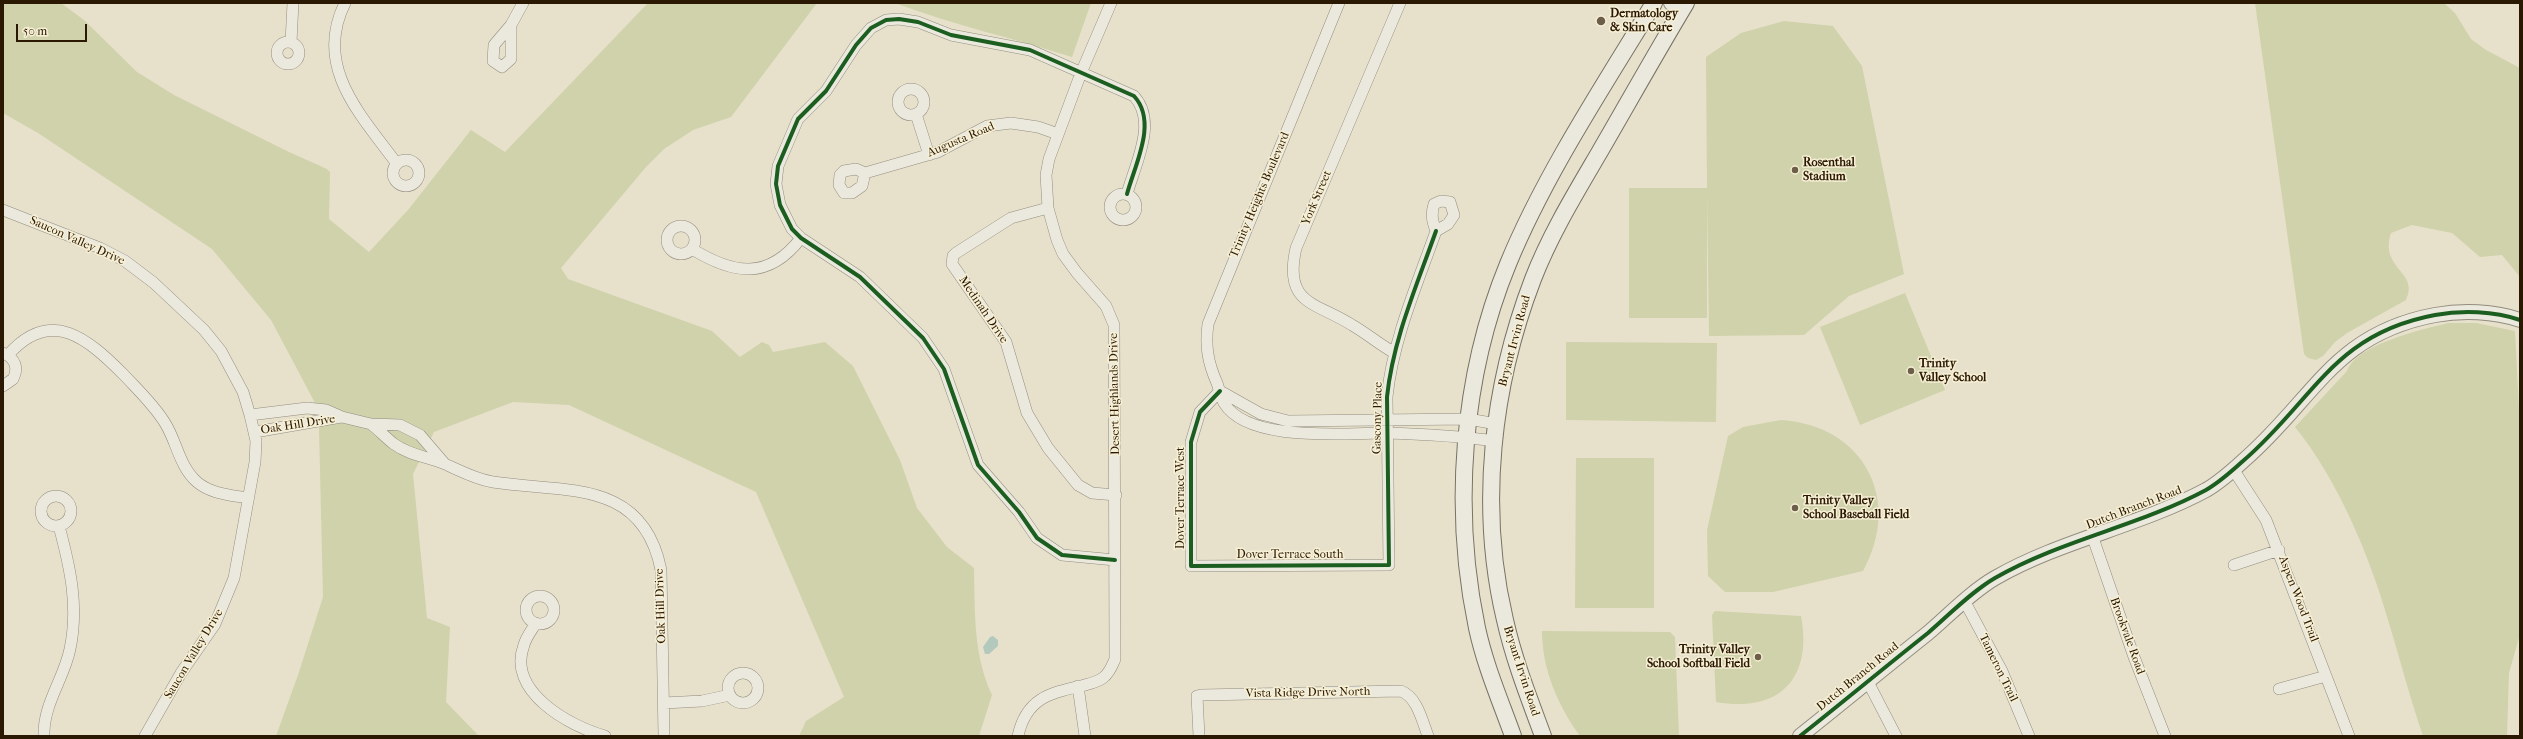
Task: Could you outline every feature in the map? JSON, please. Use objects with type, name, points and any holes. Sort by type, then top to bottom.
[{"type":"main road","points":[[1513,736],[1485,656],[1477,628],[1470,581],[1464,498],[1468,419],[1492,308],[1508,263],[1545,186],[1654,3]]},
{"type":"main road","name":"Bryant Irvin Road","points":[[1543,736],[1517,664],[1505,620],[1498,581],[1491,501],[1496,424],[1508,357],[1522,311],[1547,247],[1680,4]]},
{"type":"street","points":[[291,42],[293,3]]},
{"type":"street","points":[[345,3],[335,32],[334,44],[334,59],[339,79],[397,164]]},
{"type":"street","points":[[511,25],[523,3]]},
{"type":"street","name":"Desert Highlands Drive","points":[[1018,736],[1027,714],[1036,702],[1050,692],[1078,686],[1103,678],[1111,670],[1115,659],[1116,495],[1114,325],[1106,306],[1063,254],[1048,208],[1046,175],[1058,134],[1081,73],[1111,3]]},
{"type":"street","name":"Trinity Heights Boulevard","points":[[1339,3],[1208,324],[1206,352],[1210,366],[1224,403],[1236,414],[1247,421],[1278,432],[1387,433],[1467,437],[1494,441]]},
{"type":"street","name":"York Street","points":[[1393,352],[1371,339],[1353,325],[1309,304],[1300,293],[1293,272],[1296,248],[1400,3]]},
{"type":"street","points":[[1116,560],[1062,555],[1037,538],[1019,512],[978,465],[944,369],[923,338],[860,277],[801,238],[786,220],[777,195],[776,175],[780,160],[798,119],[826,91],[856,45],[871,28],[886,20],[899,19],[918,22],[951,35],[1030,50],[1126,91],[1134,96],[1143,108],[1146,125],[1127,194]]},
{"type":"street","points":[[916,114],[930,155]]},
{"type":"street","name":"Augusta Road","points":[[865,173],[930,155],[987,126],[1000,124],[1026,125],[1058,134]]},
{"type":"street","name":"Medinah Drive","points":[[1048,208],[1011,218],[1001,223],[956,253],[952,264],[1006,342],[1027,413],[1048,448],[1078,485],[1092,493],[1116,495]]},
{"type":"street","name":"Saucon Valley Drive","points":[[3,210],[100,248],[125,261],[154,283],[204,330],[221,351],[240,386],[255,432],[255,462],[234,578],[227,598],[215,624],[182,673],[144,736]]},
{"type":"street","name":"Gascony Place","points":[[1389,565],[1387,397],[1393,352],[1436,231]]},
{"type":"street","points":[[692,249],[725,267],[747,269],[757,268],[779,259],[801,238]]},
{"type":"street","name":"Dutch Branch Road","points":[[1800,736],[1996,578],[2067,544],[2167,508],[2207,489],[2233,470],[2280,427],[2342,357],[2375,334],[2409,320],[2446,314],[2491,313],[2520,320]]},
{"type":"street","points":[[3,386],[13,379],[15,374],[15,363],[5,354],[20,342],[37,333],[58,330],[91,343],[154,407],[166,426],[184,466],[197,481],[208,489],[248,498]]},
{"type":"street","points":[[1220,390],[1261,414],[1288,421],[1468,419],[1496,424]]},
{"type":"street","name":"Dover Terrace West","points":[[1191,566],[1191,442],[1200,412],[1220,390]]},
{"type":"street","name":"Oak Hill Drive","points":[[250,415],[306,408],[326,410],[342,417],[371,424],[400,425],[420,434],[444,464]]},
{"type":"street","name":"Oak Hill Drive","points":[[255,432],[342,417]]},
{"type":"street","name":"Oak Hill Drive","points":[[371,424],[395,444],[464,474],[492,482],[585,491],[609,500],[642,523],[657,550],[661,570],[664,736]]},
{"type":"street","name":"Aspen Wood Trail","points":[[2233,470],[2266,520],[2279,550],[2349,736]]},
{"type":"street","points":[[44,736],[43,721],[70,650],[75,599],[71,572],[59,526]]},
{"type":"street","name":"Brookvale Road","points":[[2092,535],[2134,657],[2165,736]]},
{"type":"street","points":[[2234,565],[2279,550]]},
{"type":"street","name":"Dover Terrace South","points":[[1191,566],[1389,565]]},
{"type":"street","name":"Tameron Trail","points":[[1965,602],[2002,671],[2029,736]]},
{"type":"street","points":[[536,623],[523,645],[521,662],[522,674],[528,686],[547,708],[605,736]]},
{"type":"street","points":[[2279,689],[2326,676]]},
{"type":"street","points":[[1868,682],[1896,736]]},
{"type":"street","points":[[1078,686],[1085,736]]},
{"type":"street","name":"Vista Ridge Drive North","points":[[1199,736],[1197,696],[1207,694],[1401,691],[1409,694],[1428,736]]},
{"type":"street","points":[[664,703],[702,701],[730,695]]},
{"type":"green space","points":[[3,3],[61,3],[84,20],[137,72],[174,95],[289,152],[327,169],[330,172],[329,219],[369,252],[408,210],[471,130],[505,152],[648,3],[817,3],[731,117],[693,130],[664,149],[646,167],[561,268],[568,279],[712,331],[740,357],[762,342],[769,345],[773,352],[825,342],[853,366],[900,460],[917,508],[947,547],[974,568],[975,617],[978,649],[981,664],[992,695],[979,736],[799,736],[806,721],[844,697],[756,492],[569,405],[513,402],[434,432],[413,474],[427,618],[450,627],[446,702],[479,736],[276,736],[298,675],[323,597],[319,428],[314,401],[271,320],[212,249],[38,133],[3,113]]},
{"type":"green space","points":[[895,3],[1091,3],[1072,57],[939,18]]},
{"type":"green space","points":[[2255,3],[2444,3],[2455,13],[2471,39],[2486,50],[2520,68],[2520,277],[2502,255],[2480,257],[2452,233],[2412,225],[2391,233],[2389,245],[2390,255],[2394,263],[2408,282],[2409,290],[2406,300],[2347,333],[2335,342],[2323,356],[2316,360],[2308,358],[2304,354]]},
{"type":"green space","name":"Rosenthal Stadium","points":[[1784,21],[1833,26],[1862,66],[1904,274],[1849,296],[1804,335],[1709,336],[1707,191],[1707,318],[1629,318],[1629,188],[1707,188],[1706,57],[1741,33]]},
{"type":"green space","points":[[1905,293],[1945,390],[1860,425],[1820,327]]},
{"type":"green space","points":[[2449,323],[2476,323],[2515,331],[2520,429],[2520,634],[2509,673],[2507,736],[2423,736],[2380,595],[2362,544],[2325,470],[2295,427],[2347,371],[2353,361],[2364,353],[2392,339]]},
{"type":"green space","points":[[1566,342],[1717,343],[1716,422],[1566,420]]},
{"type":"green space","name":"Trinity Valley School Baseball Field","points":[[1781,420],[1810,425],[1834,436],[1854,451],[1868,470],[1876,493],[1879,518],[1874,544],[1863,571],[1773,592],[1725,592],[1708,576],[1707,530],[1728,436],[1743,427]]},
{"type":"green space","points":[[1576,458],[1654,458],[1654,608],[1575,608]]},
{"type":"green space","name":"Trinity Valley School Softball Field","points":[[1715,611],[1801,616],[1803,639],[1802,658],[1796,674],[1786,687],[1773,696],[1757,702],[1738,704],[1716,702],[1712,615]]},
{"type":"green space","points":[[1542,631],[1670,632],[1675,637],[1679,736],[1580,736],[1558,700],[1548,673]]},
{"type":"shaded area","points":[[993,636],[998,640],[998,646],[989,654],[985,654],[983,647],[990,637]]},
{"type":"cycle path","points":[[1115,560],[1062,555],[1037,538],[1019,512],[978,465],[944,369],[923,338],[860,277],[801,238],[792,229],[780,205],[776,184],[778,166],[798,119],[826,91],[856,45],[871,28],[886,20],[899,19],[918,22],[951,35],[1030,50],[1134,96],[1141,106],[1144,118],[1144,131],[1139,157],[1127,194]]},
{"type":"cycle path","points":[[1220,391],[1200,412],[1191,442],[1191,566],[1389,565],[1387,397],[1390,375],[1400,333],[1436,231]]},
{"type":"cycle path","points":[[1800,736],[1928,633],[1969,597],[1995,578],[2046,553],[2154,514],[2180,503],[2216,484],[2235,469],[2267,438],[2327,372],[2348,353],[2372,337],[2400,324],[2445,313],[2489,313],[2520,320]]},
{"type":"place","name":"Dermatology & Skin Care","points":[[1601,21]]},
{"type":"place","name":"Rosenthal Stadium","points":[[1795,170]]},
{"type":"place","name":"Trinity Valley School","points":[[1911,371]]},
{"type":"place","name":"Trinity Valley School Baseball Field","points":[[1795,508]]},
{"type":"place","name":"Trinity Valley School Softball Field","points":[[1758,657]]}]
